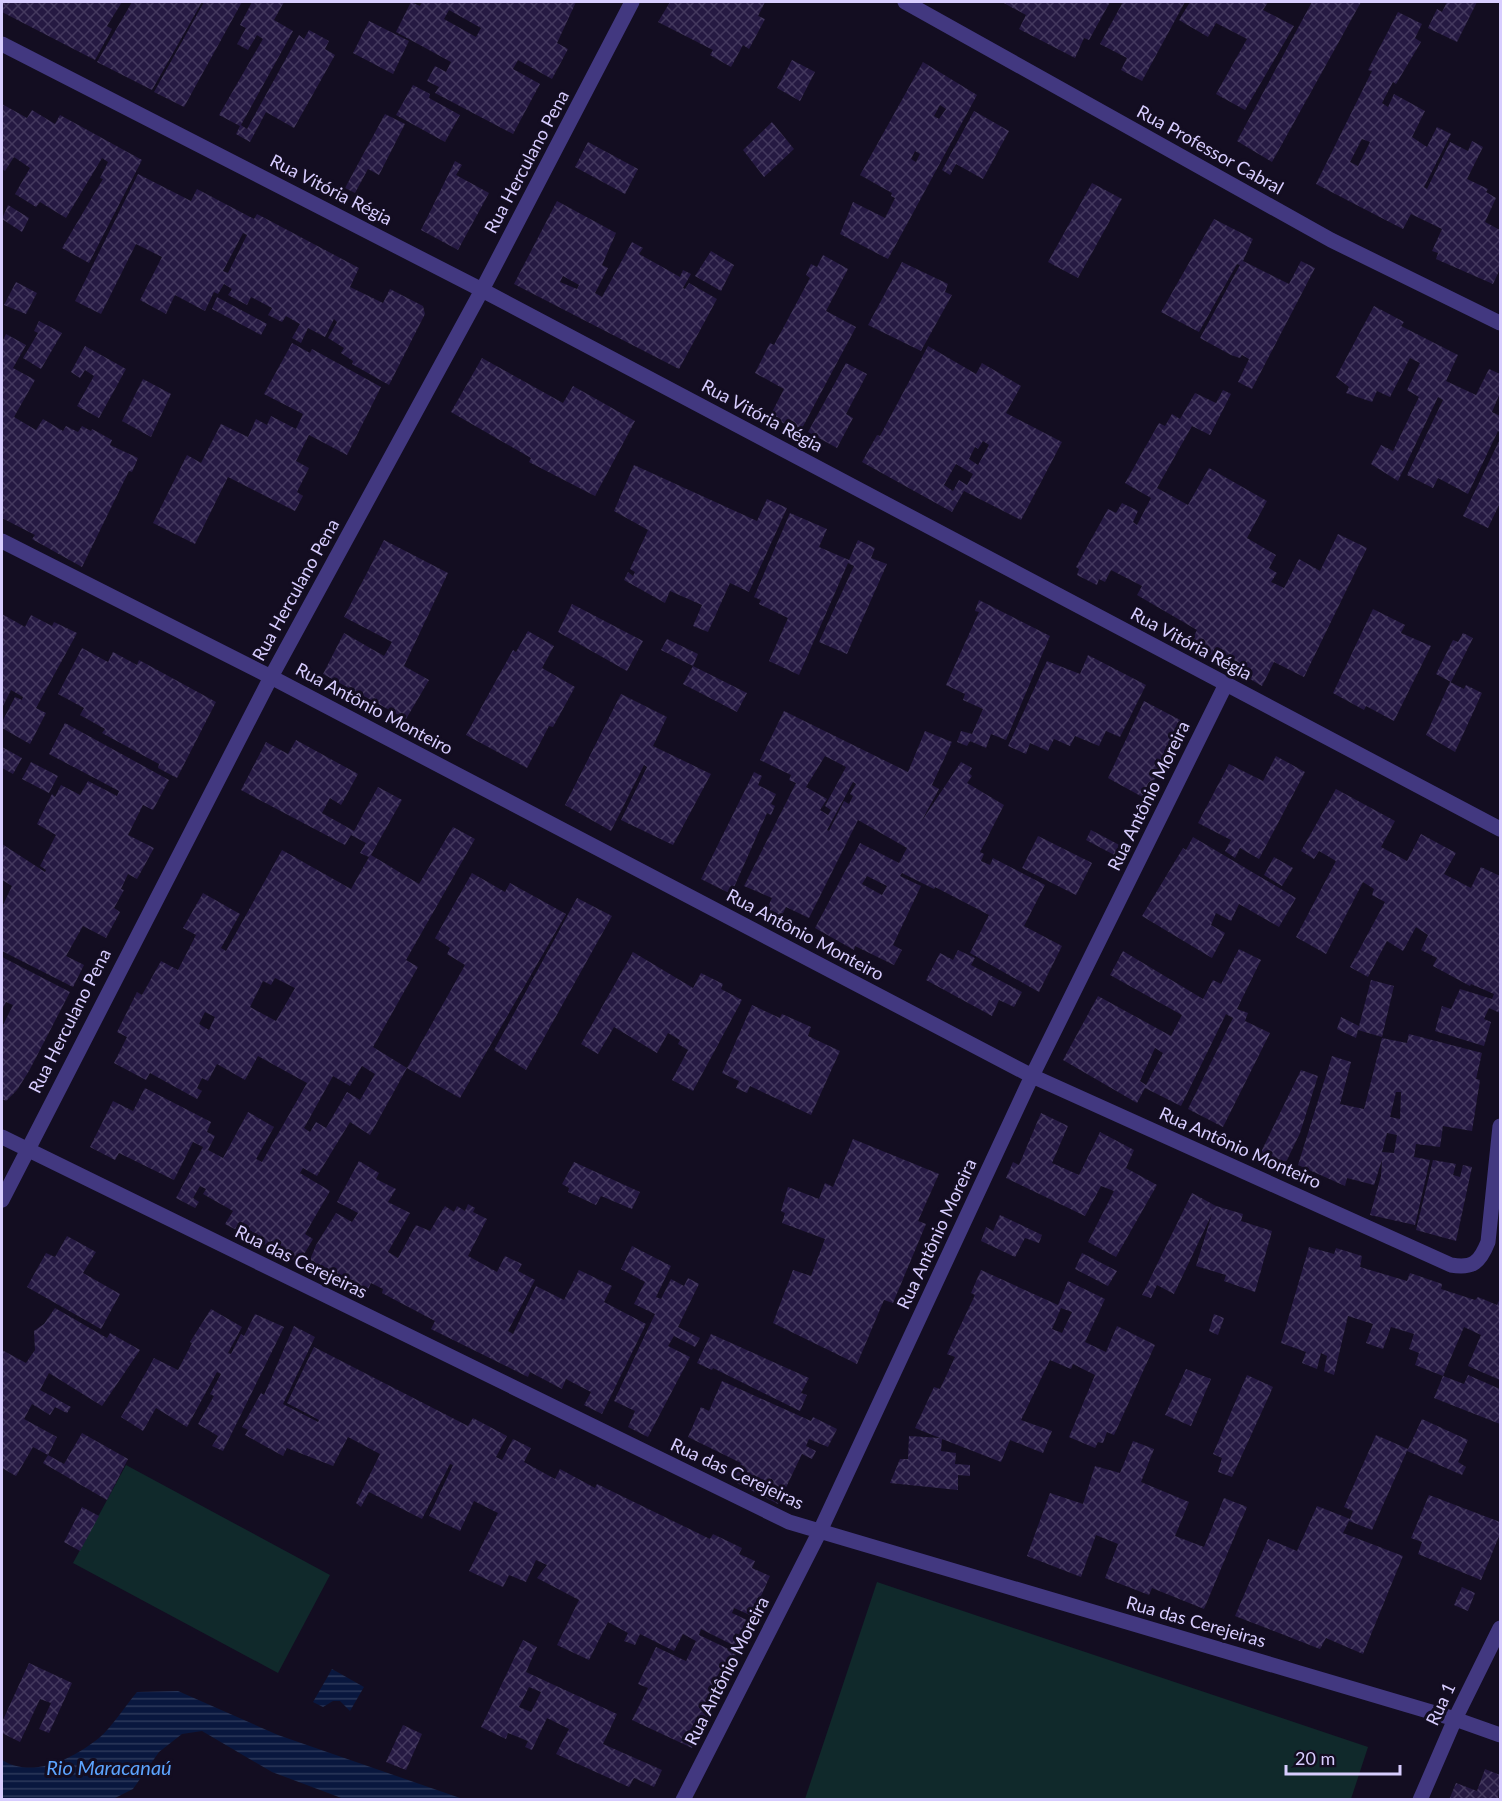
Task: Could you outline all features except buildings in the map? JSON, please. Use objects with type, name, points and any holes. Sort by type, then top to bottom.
[{"type":"street","name":"Rua Herculano Pena","points":[[2,1200],[271,677],[482,290],[632,2]]},
{"type":"street","name":"Rua Professor Cabral","points":[[905,2],[1331,240],[1500,323]]},
{"type":"street","name":"Rua Vitória Régia","points":[[2,44],[482,290],[1500,829]]},
{"type":"street","name":"Rua Antônio Monteiro","points":[[2,541],[271,677],[1032,1076],[1451,1265],[1473,1266],[1481,1259],[1488,1242],[1500,1126]]},
{"type":"street","name":"Rua Antônio Moreira","points":[[684,1800],[820,1531],[1032,1076],[1226,684]]},
{"type":"street","name":"Rua das Cerejeiras","points":[[2,1137],[789,1522],[1455,1719],[1500,1735]]},
{"type":"street","name":"Rua 1","points":[[1420,1800],[1455,1719],[1500,1628]]},
{"type":"green space","points":[[126,1465],[330,1575],[278,1673],[73,1563]]},
{"type":"green space","points":[[877,1582],[1368,1747],[1351,1799],[805,1799]]},
{"type":"water","points":[[332,1669],[364,1687],[350,1711],[340,1701],[333,1701],[323,1707],[313,1702]]},
{"type":"water","name":"Rio Maracanaú","points":[[178,1691],[278,1735],[463,1799],[344,1799],[272,1772],[202,1731],[182,1734],[159,1752],[133,1789],[113,1799],[2,1799],[2,1760],[26,1768],[52,1764],[65,1759],[99,1738],[137,1692]]}]
